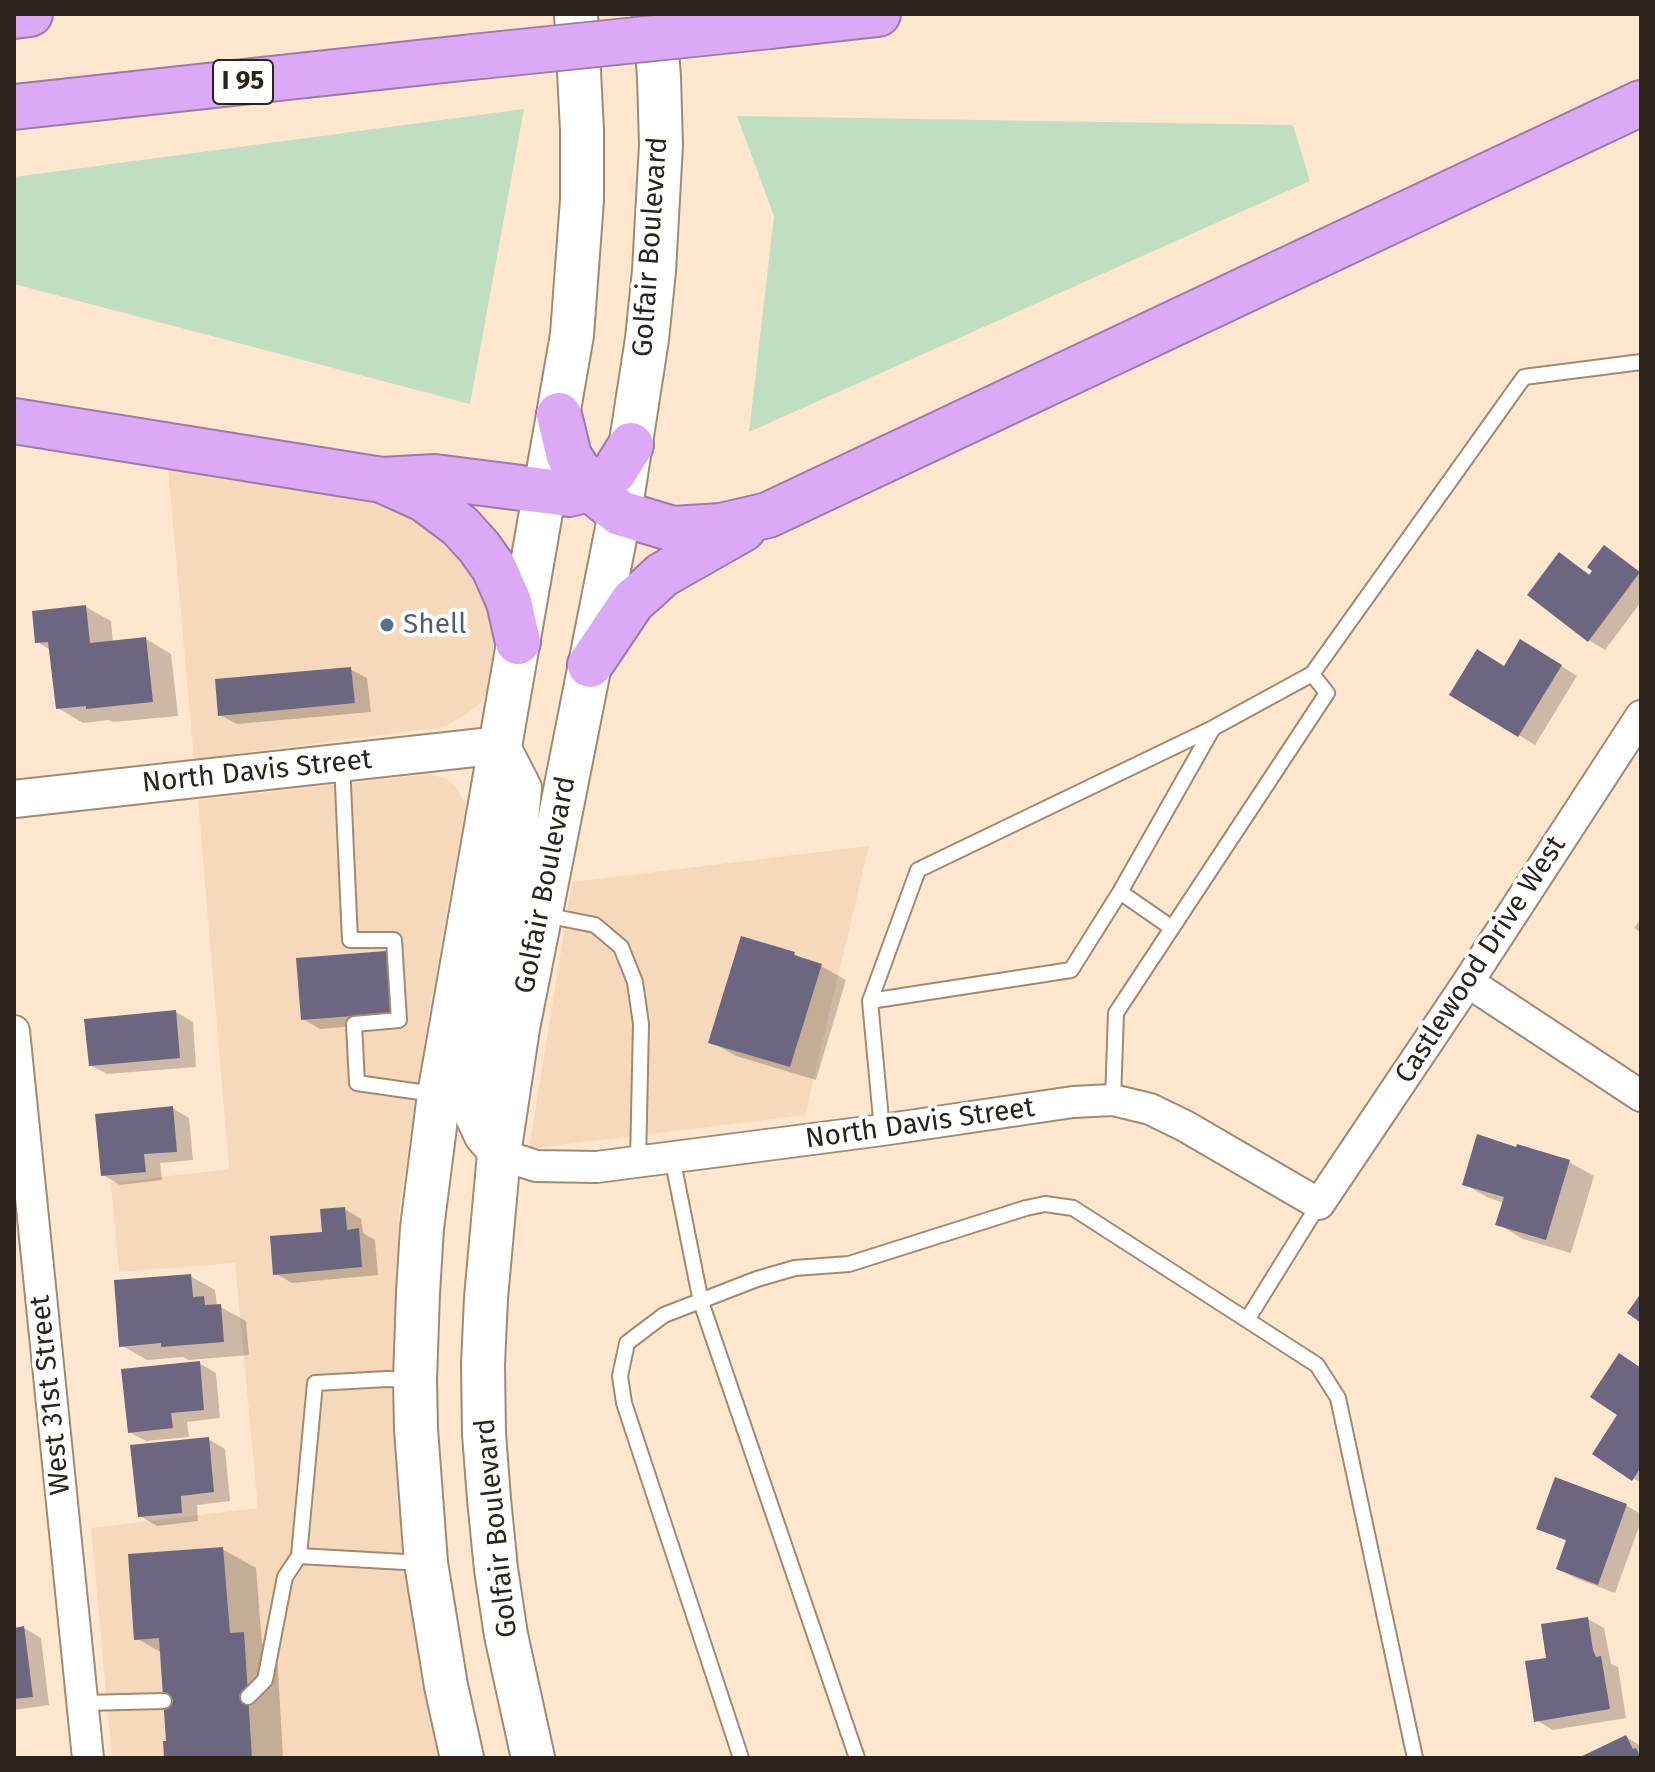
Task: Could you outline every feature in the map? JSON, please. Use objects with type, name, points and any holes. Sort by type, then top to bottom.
[{"type":"highway","points":[[14,16],[30,14]]},
{"type":"highway","name":"I 95","points":[[14,107],[878,14]]},
{"type":"highway","points":[[590,665],[633,601],[662,575],[768,515],[1641,103]]},
{"type":"highway","points":[[559,415],[569,456],[605,501]]},
{"type":"highway","points":[[14,421],[382,480],[435,477],[569,494],[605,501],[673,529],[721,526],[768,515]]},
{"type":"highway","points":[[605,501],[614,472],[631,445]]},
{"type":"highway","points":[[382,480],[424,499],[460,526],[479,547],[494,568],[509,602],[518,642]]},
{"type":"main road","points":[[462,1758],[446,1686],[426,1563],[415,1380],[422,1228],[439,1095],[572,335],[582,200],[576,14]]},
{"type":"main road","name":"Golfair Boulevard","points":[[631,445],[647,339],[658,207],[661,145],[654,14]]},
{"type":"main road","name":"Golfair Boulevard","points":[[533,1758],[506,1635],[496,1569],[484,1434],[486,1298],[499,1154],[518,1028],[590,665],[605,501]]},
{"type":"street","name":"Castlewood Drive West","points":[[1319,1204],[1641,716]]},
{"type":"street","name":"North Davis Street","points":[[14,799],[501,745]]},
{"type":"street","points":[[499,1154],[483,1136],[474,1117],[475,1076],[518,840],[523,788],[501,745]]},
{"type":"street","points":[[1468,982],[1641,1096]]},
{"type":"street","name":"West 31st Street","points":[[14,1031],[88,1758]]},
{"type":"street","name":"North Davis Street","points":[[499,1154],[536,1166],[597,1167],[1073,1102],[1113,1100],[1150,1109],[1185,1126],[1319,1204]]},
{"type":"lane","points":[[882,1130],[870,1001],[918,870],[1213,728],[1312,674],[1524,377],[1641,362]]},
{"type":"lane","points":[[1113,1100],[1116,1013],[1327,693],[1312,674]]},
{"type":"lane","points":[[870,1001],[1071,970],[1120,892],[1213,728]]},
{"type":"lane","points":[[342,762],[350,940],[394,940],[399,1020],[354,1024],[357,1083],[439,1095]]},
{"type":"lane","points":[[1120,892],[1172,928]]},
{"type":"lane","points":[[541,914],[595,925],[621,947],[635,982],[641,1024],[638,1162]]},
{"type":"lane","points":[[672,1157],[701,1302],[857,1758]]},
{"type":"lane","points":[[741,1758],[624,1403],[620,1376],[627,1343],[664,1315],[757,1279],[795,1268],[849,1264],[1045,1204],[1073,1208],[1317,1365],[1338,1398],[1415,1758]]},
{"type":"lane","points":[[1247,1320],[1319,1204]]},
{"type":"lane","points":[[248,1697],[265,1680],[285,1577],[299,1556],[315,1383],[415,1380]]},
{"type":"lane","points":[[299,1556],[426,1563]]},
{"type":"lane","points":[[83,1703],[164,1701]]},
{"type":"shaded area","points":[[168,469],[398,507],[449,533],[478,569],[496,624],[488,689],[481,703],[444,727],[194,759]]},
{"type":"shaded area","points":[[430,774],[447,779],[466,805],[429,1012],[399,1212],[394,1354],[398,1501],[420,1672],[439,1758],[112,1758],[91,1528],[258,1508],[235,1263],[119,1272],[111,1183],[229,1169],[198,800]]},
{"type":"shaded area","points":[[869,846],[805,1115],[529,1149],[572,882]]},
{"type":"green space","points":[[524,109],[470,404],[14,284],[14,177]]},
{"type":"green space","points":[[737,116],[1293,125],[1310,181],[749,432],[774,216]]},
{"type":"building","points":[[1604,545],[1640,572],[1588,642],[1527,595],[1559,552],[1589,575],[1592,571],[1587,567]]},
{"type":"building","points":[[86,605],[90,643],[146,637],[153,702],[56,709],[48,642],[35,643],[32,611]]},
{"type":"building","points":[[1520,639],[1562,665],[1518,737],[1449,695],[1477,649],[1504,666]]},
{"type":"building","points":[[351,667],[355,703],[218,716],[215,679]]},
{"type":"building","points":[[741,936],[795,952],[794,955],[822,964],[790,1067],[708,1043]]},
{"type":"building","points":[[386,951],[391,1013],[301,1020],[296,958]]},
{"type":"building","points":[[176,1010],[180,1058],[89,1066],[84,1019]]},
{"type":"building","points":[[173,1106],[177,1152],[144,1154],[146,1172],[101,1176],[95,1114]]},
{"type":"building","points":[[1477,1134],[1570,1160],[1546,1240],[1495,1225],[1504,1197],[1462,1185]]},
{"type":"building","points":[[345,1207],[347,1230],[359,1228],[362,1267],[273,1275],[270,1236],[322,1232],[320,1209]]},
{"type":"building","points":[[191,1274],[193,1297],[204,1296],[205,1305],[221,1304],[224,1342],[119,1347],[114,1280]]},
{"type":"building","points":[[1641,1293],[1641,1323],[1627,1313]]},
{"type":"building","points":[[1619,1353],[1641,1368],[1641,1467],[1632,1481],[1592,1454],[1617,1415],[1590,1397]]},
{"type":"building","points":[[200,1361],[204,1410],[171,1413],[173,1428],[128,1433],[121,1369]]},
{"type":"building","points":[[209,1437],[214,1492],[181,1496],[182,1513],[138,1517],[130,1445]]},
{"type":"building","points":[[1555,1477],[1627,1504],[1598,1585],[1556,1569],[1566,1540],[1536,1529]]},
{"type":"building","points":[[223,1547],[230,1633],[244,1632],[252,1758],[164,1758],[163,1741],[166,1741],[159,1638],[134,1640],[128,1554]]},
{"type":"building","points":[[1588,1617],[1593,1650],[1596,1657],[1601,1656],[1610,1709],[1534,1722],[1525,1661],[1546,1658],[1541,1624]]},
{"type":"building","points":[[24,1626],[33,1697],[14,1699],[14,1628]]},
{"type":"building","points":[[1626,1735],[1641,1758],[1578,1758]]},
{"type":"place","name":"Shell","points":[[387,625]]}]
